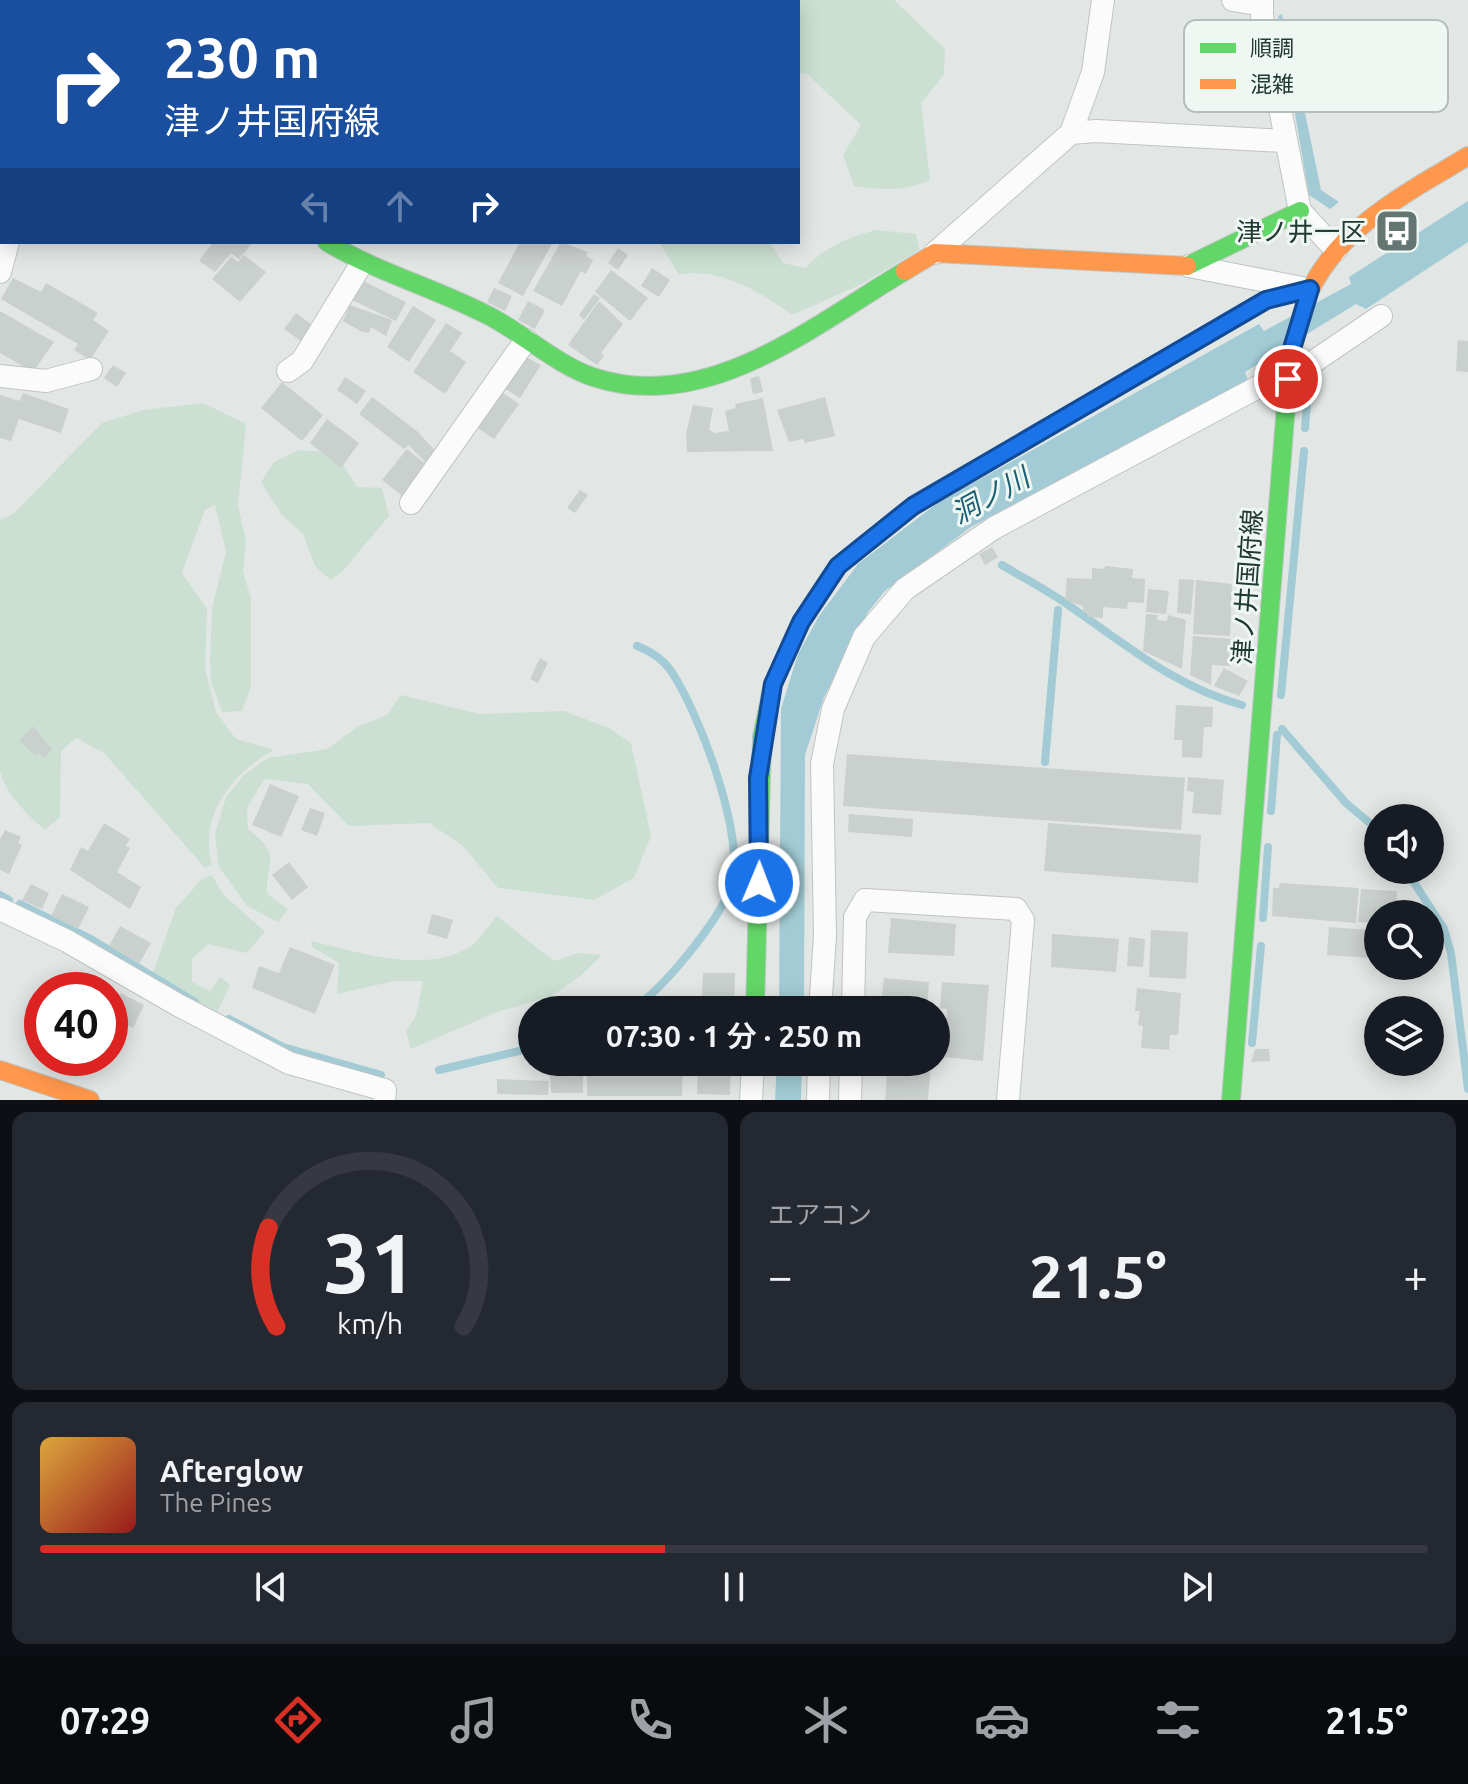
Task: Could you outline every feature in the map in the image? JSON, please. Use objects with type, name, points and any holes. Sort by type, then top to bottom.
[{"type":"street","points":[[330,244],[362,263],[465,304],[591,376],[633,386],[661,386],[705,379],[754,361],[935,253],[1071,133],[1093,72],[1103,0]]},
{"type":"street","points":[[1233,0],[1262,2]]},
{"type":"street","points":[[1279,112],[1300,211],[1336,250]]},
{"type":"street","points":[[1071,133],[1096,131],[1284,141]]},
{"type":"street","name":"津ノ井国府線","points":[[1231,1100],[1290,355],[1314,282],[1336,250],[1361,225],[1468,156]]},
{"type":"street","points":[[1189,266],[1300,211]]},
{"type":"street","points":[[0,272],[7,244]]},
{"type":"street","points":[[935,253],[1189,266],[1314,282]]},
{"type":"street","points":[[288,371],[302,361],[362,263]]},
{"type":"street","points":[[755,996],[762,737],[773,684],[801,622],[838,566],[913,506],[1266,300],[1314,282]]},
{"type":"street","points":[[821,996],[825,936],[822,764],[833,709],[864,637],[905,589],[994,528],[1262,385],[1288,379],[1381,316]]},
{"type":"street","points":[[411,503],[526,340]]},
{"type":"street","points":[[0,376],[46,381],[91,369]]},
{"type":"street","points":[[853,996],[855,917],[865,900],[1016,909],[1023,920],[1008,1100]]},
{"type":"street","points":[[0,909],[67,941],[178,1005],[289,1063],[385,1090],[384,1100]]},
{"type":"street","points":[[0,1070],[90,1100]]},
{"type":"street","points":[[751,1100],[752,1076]]},
{"type":"street","points":[[818,1100],[819,1076]]},
{"type":"street","points":[[850,1100],[851,1076]]},
{"type":"green space","points":[[800,0],[894,0],[945,49],[944,75],[921,103],[930,180],[911,187],[892,189],[854,186],[843,155],[861,125],[807,74],[800,73]]},
{"type":"green space","points":[[876,230],[916,234],[919,250],[864,283],[792,315],[753,290],[724,278],[694,273],[679,275],[660,244],[771,244],[783,263],[805,268],[821,254],[856,236]]},
{"type":"green space","points":[[203,403],[246,424],[238,505],[246,542],[243,571],[251,598],[251,686],[242,711],[222,712],[211,682],[212,608],[226,552],[215,505],[205,510],[182,573],[207,609],[205,668],[216,712],[236,739],[274,750],[245,770],[222,797],[210,829],[212,865],[205,868],[104,753],[76,738],[61,751],[60,817],[45,830],[12,796],[0,771],[0,520],[13,514],[102,423],[143,410]]},
{"type":"green space","points":[[299,450],[336,453],[357,487],[382,488],[389,516],[342,572],[331,580],[315,566],[303,534],[282,515],[261,482],[274,462]]},
{"type":"green space","points":[[401,695],[480,714],[564,711],[609,728],[631,743],[651,836],[634,878],[594,900],[498,888],[462,845],[429,823],[349,826],[308,784],[264,779],[247,808],[248,829],[269,852],[267,894],[288,909],[278,922],[247,906],[219,867],[215,834],[226,797],[246,773],[268,758],[327,749],[357,727],[387,715]]},
{"type":"green space","points":[[212,875],[223,894],[265,932],[246,953],[208,944],[192,959],[192,982],[210,991],[220,977],[230,985],[214,1019],[150,981],[176,908],[202,879]]},
{"type":"green space","points":[[497,916],[554,961],[579,953],[602,955],[580,976],[551,996],[518,996],[518,1006],[411,1049],[406,1031],[416,1016],[423,981],[394,981],[337,994],[339,963],[312,947],[311,941],[369,955],[411,960],[450,956],[468,948]]},
{"type":"water","points":[[1295,112],[1305,113],[1321,190],[1339,202],[1330,209],[1309,195]]},
{"type":"water","name":"洞ノ川","points":[[1468,201],[1468,242],[1366,309],[1356,304],[1245,372],[1248,380],[971,527],[885,591],[868,612],[824,697],[805,755],[804,996],[779,996],[781,709],[798,654],[819,616],[858,564],[939,502],[1259,324],[1264,331],[1351,284],[1349,277]]},
{"type":"water","points":[[776,1076],[802,1076],[801,1100],[775,1100]]},
{"type":"building","points":[[212,244],[251,244],[239,259],[231,253],[215,272],[199,261]]},
{"type":"building","points":[[519,244],[552,244],[523,296],[498,283]]},
{"type":"building","points":[[560,244],[588,252],[586,256],[593,260],[586,274],[581,271],[562,306],[533,291]]},
{"type":"building","points":[[618,248],[628,255],[618,270],[608,263]]},
{"type":"building","points":[[244,255],[266,272],[240,302],[212,279],[231,257],[238,262]]},
{"type":"building","points":[[652,268],[670,280],[659,297],[641,286]]},
{"type":"building","points":[[611,270],[648,298],[630,321],[595,292]]},
{"type":"building","points":[[13,278],[41,292],[46,283],[98,313],[93,320],[109,331],[90,360],[74,350],[78,344],[1,299]]},
{"type":"building","points":[[361,280],[406,302],[396,321],[352,300]]},
{"type":"building","points":[[494,288],[512,296],[505,311],[487,302]]},
{"type":"building","points":[[594,294],[600,298],[584,320],[579,315]]},
{"type":"building","points":[[528,301],[545,310],[535,329],[518,320]]},
{"type":"building","points":[[599,301],[623,324],[601,353],[604,356],[597,365],[568,345]]},
{"type":"building","points":[[350,305],[392,320],[386,336],[371,327],[369,333],[362,332],[343,321]]},
{"type":"building","points":[[413,306],[436,320],[409,362],[387,347]]},
{"type":"building","points":[[0,311],[54,342],[33,372],[0,353]]},
{"type":"building","points":[[296,313],[312,325],[301,341],[284,329]]},
{"type":"building","points":[[446,323],[462,333],[450,351],[466,362],[445,394],[413,372]]},
{"type":"building","points":[[1458,340],[1468,341],[1468,372],[1456,371]]},
{"type":"building","points":[[526,357],[541,365],[520,398],[504,388]]},
{"type":"building","points":[[113,365],[126,373],[117,387],[104,378]]},
{"type":"building","points":[[759,376],[763,392],[753,394],[750,378]]},
{"type":"building","points":[[345,377],[366,391],[357,404],[337,390]]},
{"type":"building","points":[[282,382],[323,415],[302,441],[261,408]]},
{"type":"building","points":[[500,391],[519,404],[494,439],[476,427]]},
{"type":"building","points":[[23,393],[69,409],[61,433],[19,419],[11,441],[0,438],[0,395],[20,401]]},
{"type":"building","points":[[372,397],[418,432],[438,454],[426,463],[409,445],[404,449],[359,414]]},
{"type":"building","points":[[825,397],[835,436],[805,443],[803,439],[789,442],[777,410]]},
{"type":"building","points":[[763,398],[773,451],[687,452],[686,433],[693,405],[713,408],[709,430],[715,433],[729,431],[725,411],[736,408],[735,404]]},
{"type":"building","points":[[327,419],[359,443],[341,468],[310,443]]},
{"type":"building","points":[[407,449],[430,468],[406,499],[382,480]]},
{"type":"building","points":[[580,490],[588,495],[575,513],[567,508]]},
{"type":"building","points":[[992,547],[998,557],[985,565],[979,554]]},
{"type":"building","points":[[1105,566],[1133,569],[1132,578],[1145,579],[1144,603],[1128,602],[1127,609],[1103,607],[1103,618],[1088,617],[1088,613],[1083,613],[1083,606],[1065,600],[1067,578],[1092,579],[1092,568],[1105,569]]},
{"type":"building","points":[[1179,579],[1194,580],[1191,614],[1177,613]]},
{"type":"building","points":[[1196,580],[1232,584],[1230,636],[1193,634]]},
{"type":"building","points":[[1148,589],[1169,591],[1166,614],[1146,612]]},
{"type":"building","points":[[1146,614],[1158,615],[1157,620],[1167,621],[1168,615],[1186,620],[1182,669],[1143,651]]},
{"type":"building","points":[[1193,636],[1232,639],[1230,666],[1212,665],[1211,685],[1190,675]]},
{"type":"building","points":[[540,658],[548,663],[538,683],[530,679]]},
{"type":"building","points":[[1224,668],[1248,681],[1239,696],[1214,686]]},
{"type":"building","points":[[1176,705],[1213,707],[1212,727],[1204,727],[1202,758],[1182,757],[1182,740],[1174,740]]},
{"type":"building","points":[[33,726],[52,749],[44,758],[38,753],[36,756],[19,741]]},
{"type":"building","points":[[847,754],[1185,778],[1181,830],[843,806]]},
{"type":"building","points":[[1188,777],[1224,780],[1221,815],[1192,813],[1194,792],[1187,791]]},
{"type":"building","points":[[270,784],[299,796],[281,837],[252,825]]},
{"type":"building","points":[[310,808],[325,813],[317,836],[301,830]]},
{"type":"building","points":[[849,814],[913,819],[912,837],[848,832]]},
{"type":"building","points":[[104,823],[130,839],[126,846],[130,848],[117,872],[141,887],[130,909],[70,870],[81,847],[88,851]]},
{"type":"building","points":[[1048,823],[1201,835],[1198,883],[1044,871]]},
{"type":"building","points":[[5,830],[21,837],[18,843],[22,845],[9,874],[0,870],[0,839]]},
{"type":"building","points":[[289,862],[308,887],[292,900],[272,875]]},
{"type":"building","points":[[1280,883],[1359,888],[1356,923],[1272,916],[1273,888],[1279,888]]},
{"type":"building","points":[[31,884],[49,893],[42,909],[22,900]]},
{"type":"building","points":[[1361,889],[1397,891],[1396,900],[1364,900],[1364,922],[1358,922]]},
{"type":"building","points":[[62,894],[89,907],[78,929],[51,916]]},
{"type":"building","points":[[432,914],[453,920],[447,939],[427,933]]},
{"type":"building","points":[[891,918],[956,924],[954,956],[888,953]]},
{"type":"building","points":[[120,926],[151,943],[139,964],[109,946]]},
{"type":"building","points":[[1329,927],[1364,930],[1364,958],[1327,955]]},
{"type":"building","points":[[1151,930],[1188,932],[1186,979],[1149,977]]},
{"type":"building","points":[[1052,934],[1119,939],[1116,972],[1051,967]]},
{"type":"building","points":[[1129,937],[1145,939],[1143,967],[1127,966]]},
{"type":"building","points":[[290,947],[335,965],[315,1014],[252,988],[259,966],[279,973]]},
{"type":"building","points":[[703,973],[735,973],[734,996],[702,996]]},
{"type":"building","points":[[884,978],[929,982],[928,996],[882,996]]},
{"type":"building","points":[[942,982],[989,985],[983,1061],[950,1058],[950,996],[941,996]]},
{"type":"building","points":[[1137,988],[1181,993],[1178,1035],[1170,1035],[1169,1050],[1141,1048],[1143,1026],[1138,1025],[1140,1011],[1135,1011]]},
{"type":"building","points":[[128,997],[144,1005],[133,1028],[128,1026]]},
{"type":"building","points":[[1255,1049],[1269,1049],[1270,1061],[1251,1062]]},
{"type":"building","points":[[550,1076],[583,1076],[583,1093],[551,1093]]},
{"type":"building","points":[[587,1076],[683,1076],[682,1096],[587,1096]]},
{"type":"building","points":[[698,1076],[731,1076],[730,1095],[697,1094]]},
{"type":"building","points":[[887,1076],[930,1076],[928,1100],[885,1100]]},
{"type":"building","points":[[497,1079],[549,1081],[548,1095],[497,1094]]},
{"type":"waterway","points":[[1305,428],[1308,392]]},
{"type":"waterway","points":[[1281,695],[1304,451]]},
{"type":"waterway","points":[[1002,565],[1173,676],[1242,705]]},
{"type":"waterway","points":[[1045,762],[1058,610]]},
{"type":"waterway","points":[[637,646],[668,667],[694,715],[718,776],[732,839],[734,866],[731,887],[714,918],[673,972],[649,996]]},
{"type":"waterway","points":[[1282,729],[1346,803],[1364,818]]},
{"type":"waterway","points":[[1271,811],[1277,735]]},
{"type":"waterway","points":[[1263,918],[1268,847]]},
{"type":"waterway","points":[[1415,884],[1444,929],[1451,953],[1468,1089]]},
{"type":"waterway","points":[[0,895],[9,900]]},
{"type":"waterway","points":[[20,904],[89,938],[195,1002]]},
{"type":"waterway","points":[[1252,1043],[1261,946]]},
{"type":"waterway","points":[[229,1019],[283,1047],[381,1075]]},
{"type":"waterway","points":[[439,1070],[518,1051]]},
{"type":"traffic: fast","points":[[1187,266],[1300,211]]},
{"type":"traffic: fast","points":[[331,244],[493,318],[580,372],[635,386],[677,384],[718,374],[758,358],[905,271]]},
{"type":"traffic: fast","points":[[1196,341],[1266,300],[1310,289]]},
{"type":"traffic: fast","points":[[1231,1100],[1290,355],[1308,294]]},
{"type":"traffic: fast","points":[[755,996],[762,737],[773,684],[801,622],[838,566],[913,506],[935,493]]},
{"type":"traffic: slow","points":[[1308,294],[1338,249],[1357,230],[1399,198],[1468,156]]},
{"type":"traffic: slow","points":[[905,271],[935,253],[1187,266]]},
{"type":"traffic: slow","points":[[935,493],[1196,341]]},
{"type":"traffic: slow","points":[[0,1070],[90,1100]]},
{"type":"place","name":"津ノ井一区","points":[[1397,231]]},
{"type":"route","points":[[759,883],[758,778],[762,737],[773,684],[801,622],[838,566],[913,506],[1266,300],[1310,289],[1290,355],[1288,379]]}]
